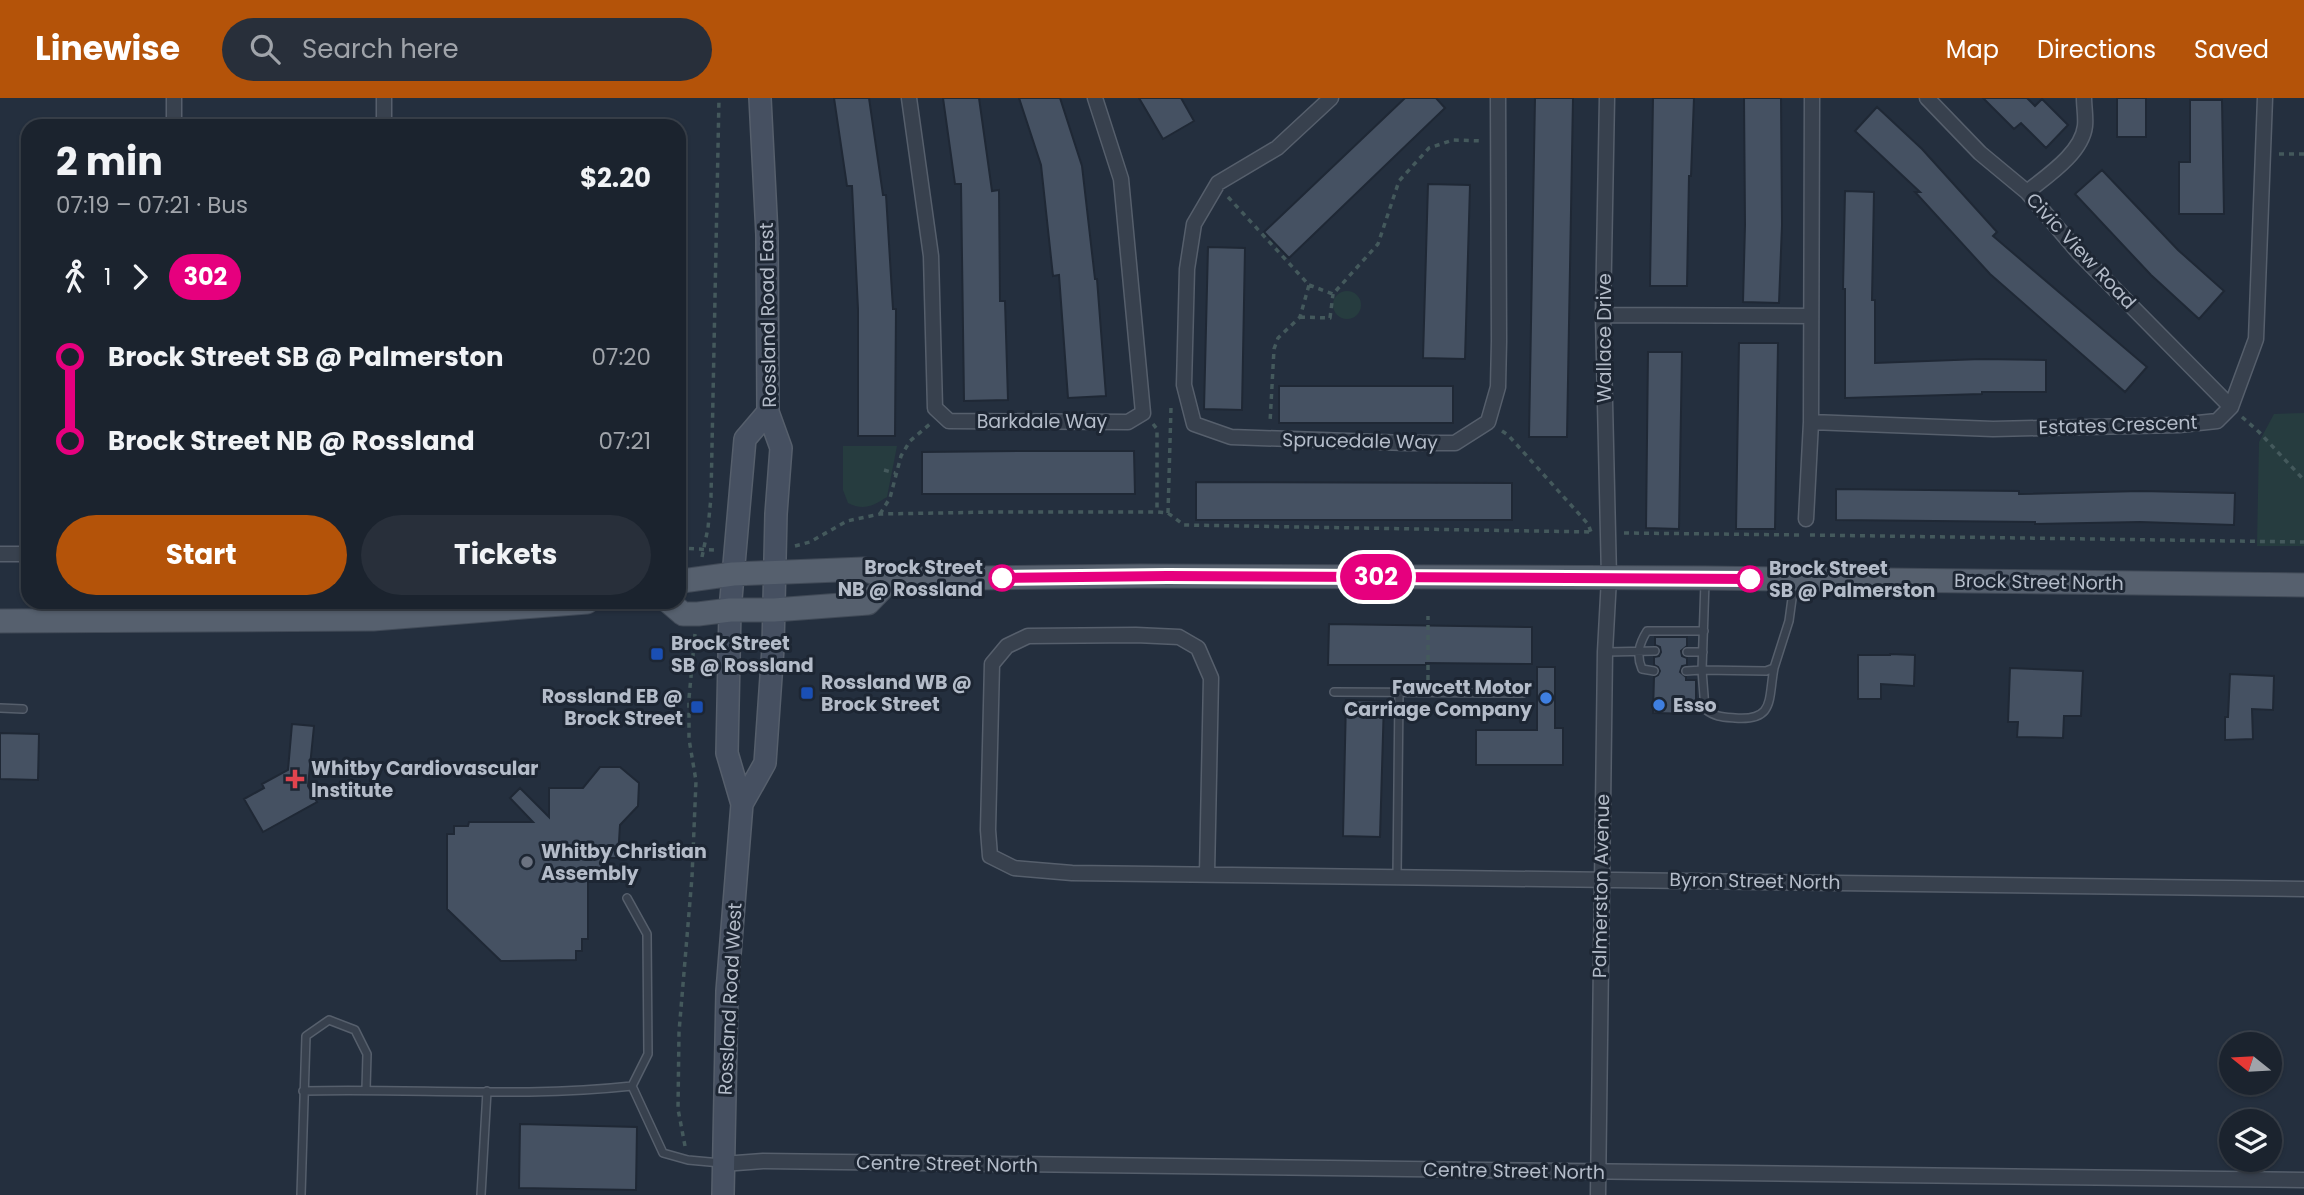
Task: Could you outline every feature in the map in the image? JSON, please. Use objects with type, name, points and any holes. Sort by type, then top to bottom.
[{"type":"main road","name":"Rossland Road East","points":[[760,98],[767,235],[768,412],[781,448],[776,514],[774,610]]},
{"type":"main road","points":[[733,574],[744,439],[768,412]]},
{"type":"main road","name":"Brock Street North","points":[[689,581],[733,574],[776,562],[864,569],[891,579],[1139,576],[1705,578],[2304,585]]},
{"type":"main road","name":"Rossland Road West","points":[[723,1195],[727,991],[742,804],[727,753],[733,574]]},
{"type":"main road","points":[[677,609],[683,614],[698,614],[868,603],[891,579]]},
{"type":"main road","points":[[0,621],[408,609]]},
{"type":"main road","name":"Rossland Road West","points":[[742,804],[765,763],[774,610]]},
{"type":"street","points":[[174,98],[174,119]]},
{"type":"street","points":[[384,98],[384,119]]},
{"type":"street","points":[[909,98],[931,256],[935,408],[941,414]]},
{"type":"street","points":[[1096,98],[1121,179],[1143,413]]},
{"type":"street","points":[[1488,422],[1498,387],[1499,98]]},
{"type":"street","name":"Wallace Drive","points":[[1607,98],[1603,315],[1609,578]]},
{"type":"street","points":[[1806,519],[1811,422],[1812,98]]},
{"type":"street","name":"Civic View Road","points":[[1927,98],[1980,153],[2027,192],[2080,253],[2231,407]]},
{"type":"street","points":[[2027,192],[2061,165],[2074,150],[2085,128],[2084,98]]},
{"type":"street","points":[[2231,407],[2256,340],[2265,98]]},
{"type":"street","points":[[1218,183],[1277,148],[1326,100]]},
{"type":"street","name":"Sprucedale Way","points":[[1218,183],[1194,224],[1187,269],[1184,385],[1194,424],[1231,437],[1455,443],[1488,422]]},
{"type":"street","points":[[1603,315],[1811,316]]},
{"type":"street","name":"Estates Crescent","points":[[1811,422],[1993,429],[2179,425],[2217,421],[2231,407]]},
{"type":"street","name":"Barkdale Way","points":[[941,414],[949,421],[1128,422],[1143,413]]},
{"type":"street","points":[[0,554],[21,554]]},
{"type":"street","name":"Palmerston Avenue","points":[[1598,1195],[1605,652],[1609,578]]},
{"type":"street","name":"Byron Street North","points":[[1207,874],[1211,678],[1198,648],[1179,637],[1123,635],[1028,636],[1007,646],[992,664],[988,830],[990,856],[1014,868],[1072,873],[2304,889]]},
{"type":"street","name":"Centre Street North","points":[[723,1164],[763,1161],[2304,1180]]},
{"type":"lane","points":[[1705,578],[1702,670],[1704,709],[1715,717],[1749,719],[1760,716],[1767,709],[1774,668],[1789,621],[1795,579]]},
{"type":"lane","points":[[1654,671],[1642,669],[1638,651],[1647,631],[1704,631]]},
{"type":"lane","points":[[1605,652],[1655,652]]},
{"type":"lane","points":[[1687,652],[1703,652]]},
{"type":"lane","points":[[1686,671],[1766,671],[1774,668]]},
{"type":"lane","points":[[1334,692],[1523,693]]},
{"type":"lane","points":[[1396,876],[1399,694]]},
{"type":"lane","points":[[0,708],[23,709]]},
{"type":"lane","points":[[627,898],[647,934],[648,1054],[632,1086]]},
{"type":"lane","points":[[301,1195],[306,1036],[329,1020],[355,1030],[367,1054],[366,1089]]},
{"type":"lane","points":[[632,1086],[663,1153],[688,1160],[723,1164]]},
{"type":"lane","points":[[303,1091],[366,1089],[577,1092],[632,1086]]},
{"type":"lane","points":[[481,1195],[486,1091]]},
{"type":"path","points":[[689,581],[704,550],[711,497],[719,98]]},
{"type":"path","points":[[1300,317],[1330,318],[1333,294],[1378,244],[1399,181],[1429,148],[1453,140],[1499,141]]},
{"type":"path","points":[[2263,153],[2304,154]]},
{"type":"path","points":[[1218,183],[1237,208],[1309,285],[1333,294]]},
{"type":"path","points":[[1270,439],[1274,349],[1278,338],[1300,317],[1309,285]]},
{"type":"path","points":[[1168,513],[1171,407],[1184,385]]},
{"type":"path","points":[[2231,407],[2259,432],[2304,480]]},
{"type":"path","points":[[1143,413],[1157,429],[1157,512]]},
{"type":"path","points":[[880,514],[890,498],[895,473],[910,441],[941,414]]},
{"type":"path","points":[[1488,422],[1508,435],[1588,524],[1591,532]]},
{"type":"path","points":[[884,470],[895,473]]},
{"type":"path","points":[[776,562],[847,521],[880,514],[994,512],[1157,512],[1168,513],[1184,525],[2304,542]]},
{"type":"path","points":[[686,549],[735,549]]},
{"type":"path","points":[[688,1160],[678,1110],[679,1032],[692,877],[695,781],[689,739],[689,698],[698,614]]},
{"type":"path","points":[[1428,616],[1428,692]]},
{"type":"green space","points":[[1347,291],[1357,295],[1361,305],[1357,315],[1347,319],[1337,315],[1333,305],[1337,295]]},
{"type":"green space","points":[[2304,413],[2304,546],[2257,546],[2259,442],[2274,414]]},
{"type":"green space","points":[[843,446],[897,446],[887,497],[868,506],[858,507],[848,503],[843,490]]},
{"type":"building","points":[[834,98],[869,98],[883,195],[886,195],[893,309],[896,309],[895,436],[858,436],[858,309],[852,186],[847,186]]},
{"type":"building","points":[[943,98],[979,98],[992,191],[999,190],[1000,301],[1005,301],[1008,400],[964,401],[961,184],[955,184]]},
{"type":"building","points":[[1019,98],[1060,98],[1082,166],[1097,279],[1106,396],[1068,398],[1059,275],[1053,276],[1041,165]]},
{"type":"building","points":[[1139,98],[1181,98],[1194,121],[1163,139]]},
{"type":"building","points":[[1405,98],[1436,98],[1445,108],[1289,258],[1264,232]]},
{"type":"building","points":[[1535,98],[1573,98],[1567,437],[1529,437]]},
{"type":"building","points":[[1653,98],[1694,98],[1687,286],[1650,286]]},
{"type":"building","points":[[1744,98],[1781,98],[1782,225],[1779,303],[1743,302]]},
{"type":"building","points":[[1983,98],[2027,98],[2035,106],[2042,99],[2068,125],[2046,148],[2021,123],[2014,129]]},
{"type":"building","points":[[2117,98],[2146,98],[2146,137],[2117,137]]},
{"type":"building","points":[[2190,100],[2222,100],[2224,214],[2179,214],[2179,162],[2190,162]]},
{"type":"building","points":[[1877,107],[1922,149],[1997,232],[1993,236],[2147,367],[2125,392],[1990,274],[1915,192],[1920,192],[1855,131]]},
{"type":"building","points":[[2102,170],[2178,250],[2224,291],[2199,319],[2151,275],[2075,194]]},
{"type":"building","points":[[1428,184],[1470,185],[1465,359],[1423,358]]},
{"type":"building","points":[[1845,191],[1874,192],[1872,300],[1875,300],[1875,363],[1981,359],[2046,360],[2046,392],[1845,398]]},
{"type":"building","points":[[1208,247],[1245,248],[1242,410],[1204,409]]},
{"type":"building","points":[[1739,343],[1778,343],[1775,529],[1736,529]]},
{"type":"building","points":[[1648,352],[1682,352],[1679,529],[1646,528]]},
{"type":"building","points":[[1279,386],[1453,386],[1453,423],[1279,423]]},
{"type":"building","points":[[1134,451],[1135,494],[922,494],[922,452]]},
{"type":"building","points":[[1196,482],[1512,483],[1512,520],[1196,520]]},
{"type":"building","points":[[1836,489],[2019,491],[2019,494],[2140,491],[2235,493],[2234,525],[1836,520]]},
{"type":"building","points":[[1329,624],[1532,627],[1532,664],[1328,665]]},
{"type":"building","points":[[1655,637],[1687,637],[1687,646],[1681,651],[1682,656],[1687,658],[1687,665],[1682,666],[1680,672],[1686,680],[1696,680],[1696,714],[1653,713],[1654,677],[1660,671],[1654,665],[1654,657],[1661,652],[1660,647],[1655,645]]},
{"type":"building","points":[[1858,655],[1915,655],[1914,686],[1881,684],[1881,699],[1858,699]]},
{"type":"building","name":"Fawcett Motor Carriage Company","points":[[1537,667],[1555,667],[1555,728],[1563,728],[1563,765],[1476,765],[1476,730],[1537,730]]},
{"type":"building","points":[[2010,668],[2083,671],[2081,716],[2064,716],[2063,738],[2017,737],[2018,722],[2008,722]]},
{"type":"building","points":[[2230,674],[2274,676],[2273,710],[2252,709],[2253,739],[2225,740]]},
{"type":"building","points":[[1346,700],[1384,701],[1380,837],[1343,836]]},
{"type":"building","name":"Whitby Cardiovascular Institute","points":[[292,724],[314,726],[308,786],[317,802],[263,832],[244,799],[264,788],[262,784],[288,770]]},
{"type":"building","points":[[0,733],[39,734],[38,780],[0,779]]},
{"type":"building","name":"Whitby Christian Assembly","points":[[600,767],[620,767],[639,783],[638,806],[620,825],[618,858],[608,858],[607,865],[588,877],[588,939],[582,939],[582,951],[576,951],[576,960],[501,961],[447,909],[447,834],[454,834],[454,826],[468,826],[469,822],[533,822],[510,798],[520,788],[549,817],[549,788],[583,788]]},
{"type":"building","points":[[520,1124],[637,1127],[636,1190],[519,1188]]},
{"type":"bus line","name":"302","points":[[1002,578],[1167,576],[1750,579]]},
{"type":"place","name":"Brock Street NB @ Rossland","points":[[1002,578]]},
{"type":"place","name":"Brock Street SB @ Palmerston","points":[[1750,579]]},
{"type":"place","name":"Brock Street SB @ Rossland","points":[[657,654]]},
{"type":"place","name":"Rossland WB @ Brock Street","points":[[807,693]]},
{"type":"place","name":"Fawcett Motor Carriage Company","points":[[1546,698]]},
{"type":"place","name":"Esso","points":[[1659,705]]},
{"type":"place","name":"Rossland EB @ Brock Street","points":[[697,707]]},
{"type":"place","name":"Whitby Cardiovascular Institute","points":[[295,779]]},
{"type":"place","name":"Whitby Christian Assembly","points":[[527,862]]}]
